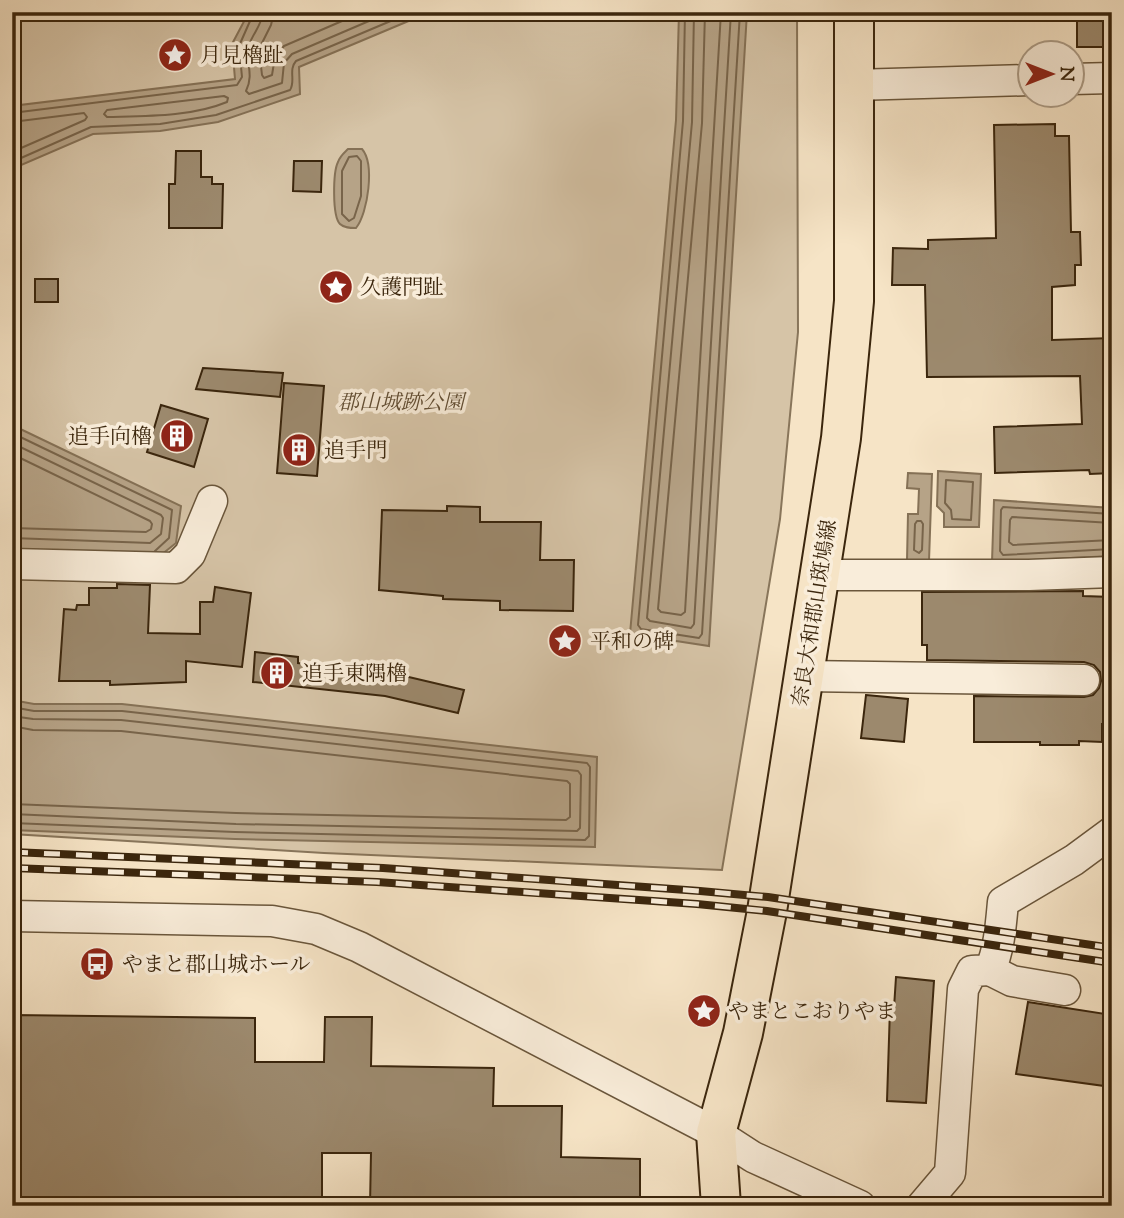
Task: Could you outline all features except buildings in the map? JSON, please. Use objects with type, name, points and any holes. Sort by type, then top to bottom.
[{"type":"main road","name":"奈良大和郡山斑鳩線","points":[[721,1206],[716,1133],[743,1033],[765,920],[841,438],[853,301],[854,12]]},
{"type":"street","points":[[1086,79],[1112,78]]},
{"type":"street","points":[[854,85],[1016,80]]},
{"type":"street","points":[[12,564],[176,569],[190,554],[212,501]]},
{"type":"street","points":[[820,575],[1029,575],[1112,572]]},
{"type":"street","points":[[803,676],[1084,680]]},
{"type":"street","points":[[990,970],[996,957],[1003,902],[1074,860],[1112,832]]},
{"type":"street","points":[[12,916],[272,921],[316,929],[359,947],[716,1133],[753,1157],[860,1206]]},
{"type":"street","points":[[922,1206],[950,1173],[963,989],[972,971],[990,970],[1012,981],[1065,989]]},
{"type":"green space","name":"郡山城跡公園","points":[[12,12],[797,12],[798,332],[780,519],[722,870],[324,853],[12,834]]},
{"type":"water","points":[[249,12],[430,12],[299,67],[300,94],[218,122],[160,131],[93,134],[12,169],[12,106],[235,79],[232,44]]},
{"type":"water","points":[[679,12],[747,12],[709,646],[630,634],[676,120]]},
{"type":"water","points":[[348,149],[362,149],[368,166],[367,200],[356,228],[340,224],[335,204],[336,167]]},
{"type":"water","points":[[12,425],[181,506],[176,543],[156,559],[12,554]]},
{"type":"water","points":[[938,471],[981,474],[979,527],[944,527],[944,513],[937,506]]},
{"type":"water","points":[[908,473],[932,474],[929,561],[907,560],[908,514],[918,514],[919,489],[907,488]]},
{"type":"water","points":[[994,500],[1112,508],[1112,556],[992,562]]},
{"type":"water","points":[[12,700],[34,704],[122,704],[597,757],[595,847],[235,839],[12,830]]},
{"type":"railway","points":[[12,852],[383,868],[700,891],[768,897],[1112,948]]},
{"type":"railway","points":[[12,868],[377,882],[697,904],[767,911],[1112,963]]},
{"type":"place","name":"月見櫓趾","points":[[175,55]]},
{"type":"place","name":"久護門趾","points":[[336,287]]},
{"type":"place","name":"追手向櫓","points":[[177,436]]},
{"type":"place","name":"追手門","points":[[299,450]]},
{"type":"place","name":"平和の碑","points":[[565,641]]},
{"type":"place","name":"追手東隅櫓","points":[[277,673]]},
{"type":"place","name":"やまと郡山城ホール","points":[[97,964]]},
{"type":"place","name":"やまとこおりやま","points":[[704,1011]]}]
